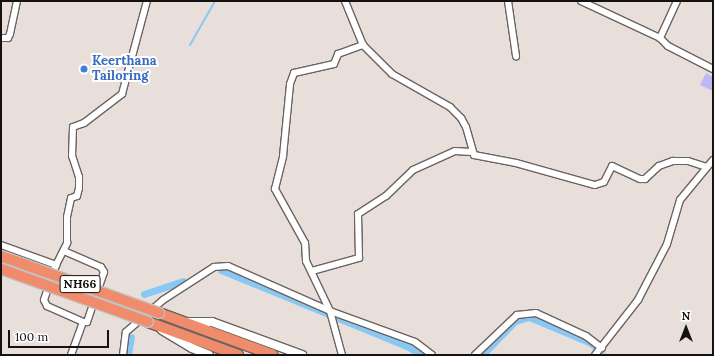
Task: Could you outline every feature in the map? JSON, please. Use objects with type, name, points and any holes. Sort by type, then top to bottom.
[{"type":"highway","name":"NH66","points":[[1,256],[186,322],[273,355]]},
{"type":"highway","name":"NH66","points":[[1,269],[238,355]]},
{"type":"street","points":[[1,38],[8,38],[10,34],[17,1]]},
{"type":"street","points":[[64,251],[101,267],[104,272],[87,322],[82,322],[47,306],[44,300],[56,265],[67,243],[71,198],[77,196],[79,188],[79,177],[72,156],[73,127],[84,123],[122,94],[146,1]]},
{"type":"street","points":[[345,1],[363,45],[392,74],[450,106],[466,127],[471,152]]},
{"type":"street","points":[[508,1],[516,56]]},
{"type":"street","points":[[581,1],[660,38],[668,46],[713,69]]},
{"type":"street","points":[[660,38],[661,32],[677,1]]},
{"type":"street","points":[[342,355],[330,311],[306,261],[304,243],[275,189],[282,156],[290,84],[294,73],[334,64],[338,54],[363,45]]},
{"type":"street","points":[[312,271],[360,258],[358,214],[386,196],[413,170],[455,151],[471,152],[480,157],[516,163],[595,185],[604,182],[612,166],[640,179],[645,179],[659,166],[673,161],[688,161],[707,167]]},
{"type":"street","points":[[595,355],[602,348],[638,300],[667,244],[680,200],[713,160]]},
{"type":"street","points":[[1,245],[56,265]]},
{"type":"street","points":[[123,355],[126,332],[164,300],[214,267],[228,266],[330,311],[415,342],[432,355]]},
{"type":"street","points":[[475,355],[506,323],[517,315],[523,314],[536,314],[586,336],[602,348]]},
{"type":"street","points":[[71,355],[82,322]]},
{"type":"street","points":[[148,322],[192,348],[209,355]]},
{"type":"street","points":[[186,322],[212,322],[302,355]]},
{"type":"building","points":[[706,73],[713,77],[713,91],[700,85]]},
{"type":"waterway","points":[[190,45],[215,1]]},
{"type":"waterway","points":[[221,270],[409,347],[421,355]]},
{"type":"waterway","points":[[144,294],[183,281]]},
{"type":"waterway","points":[[482,355],[515,321],[529,317],[589,342],[600,350],[601,355]]},
{"type":"waterway","points":[[128,355],[131,337]]},
{"type":"place","name":"Keerthana Tailoring","points":[[84,69]]}]
